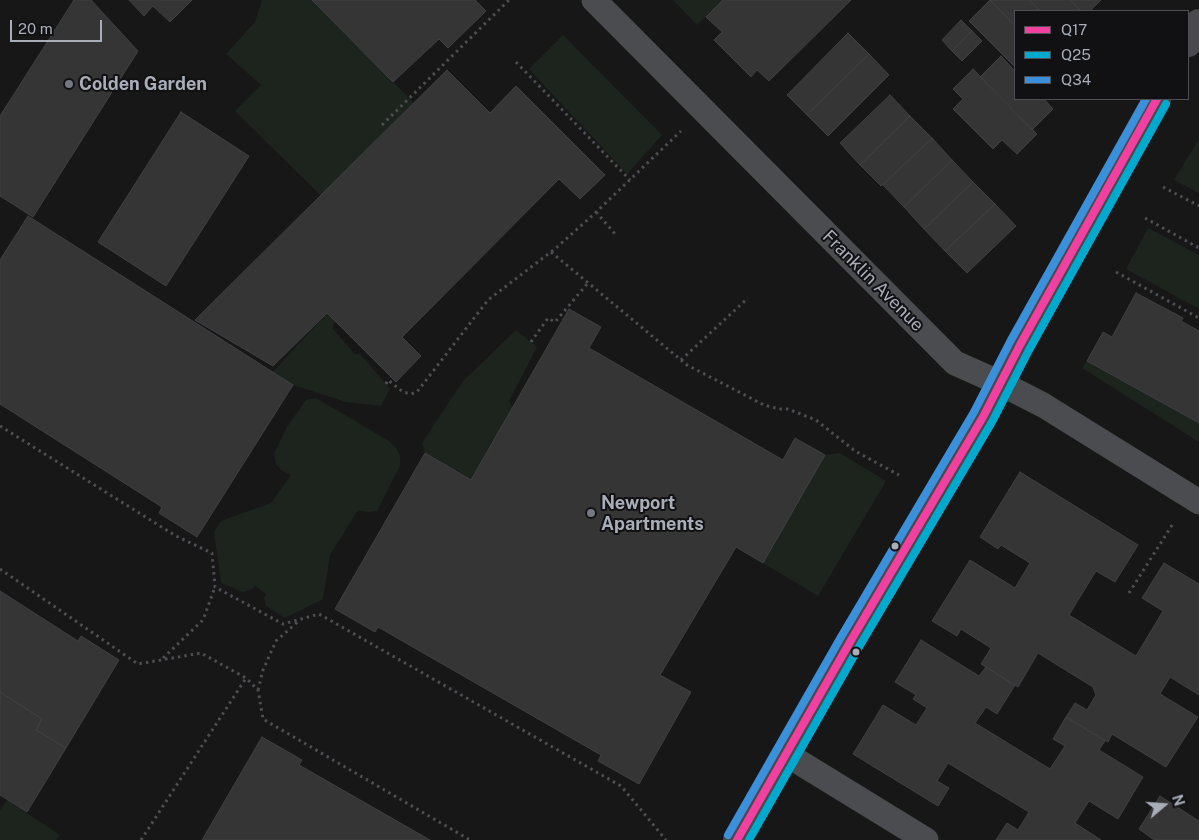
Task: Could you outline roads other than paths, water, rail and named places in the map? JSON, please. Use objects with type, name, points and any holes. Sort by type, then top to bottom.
[{"type":"main road","points":[[1189,42],[1199,23]]},
{"type":"main road","points":[[737,840],[850,642],[983,417],[1156,100]]},
{"type":"street","name":"Franklin Avenue","points":[[594,0],[955,363],[1043,405],[1199,502]]},
{"type":"street","points":[[786,754],[926,840]]},
{"type":"place","name":"Colden Garden","points":[[69,84]]},
{"type":"place","name":"Newport Apartments","points":[[591,513]]}]
